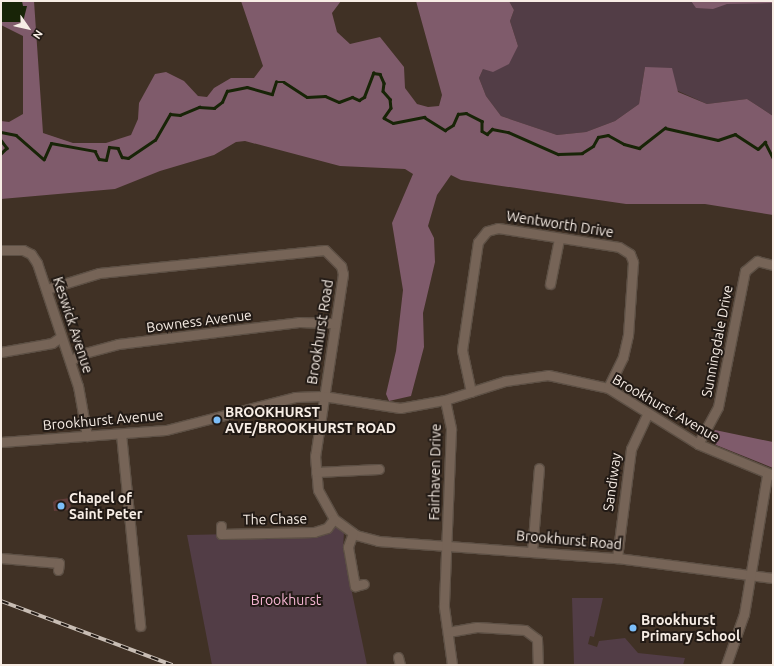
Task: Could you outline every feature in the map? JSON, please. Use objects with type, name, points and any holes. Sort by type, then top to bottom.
[{"type":"street","name":"Wentworth Drive","points":[[471,392],[462,350],[481,236],[498,228],[559,239],[619,247],[630,254],[633,262],[628,335],[622,357],[608,388]]},
{"type":"street","points":[[550,284],[559,239]]},
{"type":"street","name":"Brookhurst Road","points":[[47,289],[99,273],[320,248],[336,259],[343,274],[323,396],[316,472],[325,507],[334,519],[353,533],[378,541],[617,558],[773,578]]},
{"type":"street","name":"Keswick Avenue","points":[[1,250],[23,250],[31,254],[47,289],[61,337],[78,386],[87,436]]},
{"type":"street","name":"Sunningdale Drive","points":[[698,444],[718,407],[745,271],[757,261],[773,264]]},
{"type":"street","name":"Bowness Avenue","points":[[70,361],[81,354],[118,344],[299,322],[335,323]]},
{"type":"street","points":[[1,352],[52,343],[61,337]]},
{"type":"street","name":"Brookhurst Avenue","points":[[1,442],[166,430],[266,403],[323,396],[386,408],[445,400],[505,381],[548,374],[608,388],[647,414],[698,444],[770,475]]},
{"type":"street","name":"Fairhaven Drive","points":[[445,400],[451,429],[444,607],[452,665]]},
{"type":"street","name":"Sandiway","points":[[617,558],[631,449],[647,414]]},
{"type":"street","points":[[121,434],[140,626]]},
{"type":"street","points":[[532,551],[539,468]]},
{"type":"street","points":[[316,472],[375,473]]},
{"type":"street","points":[[726,665],[744,614],[750,574],[770,475]]},
{"type":"street","name":"The Chase","points":[[221,526],[221,534],[314,532],[327,528],[334,519]]},
{"type":"street","points":[[353,533],[348,547],[355,586],[364,584]]},
{"type":"street","points":[[1,558],[58,563],[58,570]]},
{"type":"street","points":[[448,632],[477,627],[525,630],[537,639],[538,665]]},
{"type":"green space","points":[[509,1],[773,1],[773,116],[747,99],[707,104],[678,91],[645,67],[639,104],[615,121],[586,132],[557,135],[501,116],[486,96],[479,78],[483,69],[518,46],[510,21],[514,10]]},
{"type":"green space","name":"Brookhurst","points":[[335,526],[344,532],[343,549],[367,665],[212,665],[187,535],[325,532]]},
{"type":"green space","points":[[572,598],[603,598],[594,637],[590,636],[588,644],[597,647],[599,641],[625,638],[638,653],[685,658],[683,665],[574,665]]},
{"type":"shaded area","points":[[1,1],[34,1],[43,133],[73,143],[106,143],[131,135],[138,119],[139,103],[155,74],[166,72],[184,81],[198,96],[207,97],[214,88],[231,78],[254,78],[263,66],[241,1],[341,1],[332,13],[337,32],[350,44],[380,37],[404,67],[405,88],[417,104],[428,107],[439,106],[442,95],[416,1],[509,1],[514,10],[510,21],[518,46],[509,64],[493,72],[483,69],[479,78],[486,96],[501,116],[557,135],[586,132],[615,121],[639,104],[645,67],[672,68],[678,92],[707,104],[747,99],[773,116],[773,215],[705,204],[626,204],[461,180],[451,175],[437,195],[428,226],[434,238],[435,262],[423,313],[424,347],[411,396],[389,401],[386,394],[396,351],[403,290],[392,223],[413,174],[405,169],[340,166],[245,141],[236,142],[214,155],[160,171],[115,189],[1,199],[1,121],[9,122],[23,114],[23,36],[1,25]]},
{"type":"shaded area","points":[[1,1],[22,1],[23,6],[27,6],[23,22],[1,22]]},
{"type":"shaded area","points":[[691,1],[773,1],[773,3],[727,4],[713,9],[696,8]]},
{"type":"shaded area","points":[[715,430],[773,442],[773,468],[716,445],[711,437]]},
{"type":"building","name":"Chapel of Saint Peter","points":[[70,498],[71,510],[54,511],[53,502],[56,500]]},
{"type":"waterway","points":[[1,132],[16,135],[44,159],[51,143],[95,151],[99,159],[106,160],[109,147],[118,148],[122,157],[128,158],[155,140],[170,114],[180,115],[199,107],[214,108],[222,102],[227,91],[247,87],[272,94],[276,82],[284,82],[307,97],[325,96],[339,102],[352,97],[359,100],[364,97],[373,73],[380,74],[384,83],[383,91],[390,99],[391,108],[384,118],[393,123],[424,117],[445,130],[453,125],[458,114],[466,113],[482,121],[482,131],[487,134],[492,129],[508,132],[558,154],[582,153],[593,146],[598,137],[608,135],[624,144],[639,148],[665,128],[718,140],[735,134],[758,149],[765,142],[773,158]]},
{"type":"waterway","points":[[1,140],[7,148],[1,154]]},
{"type":"railway","points":[[1,601],[172,665]]},
{"type":"place","name":"BROOKHURST AVE/BROOKHURST ROAD","points":[[217,420]]},
{"type":"place","name":"Chapel of Saint Peter","points":[[61,506]]},
{"type":"place","name":"Brookhurst Primary School","points":[[633,628]]}]
